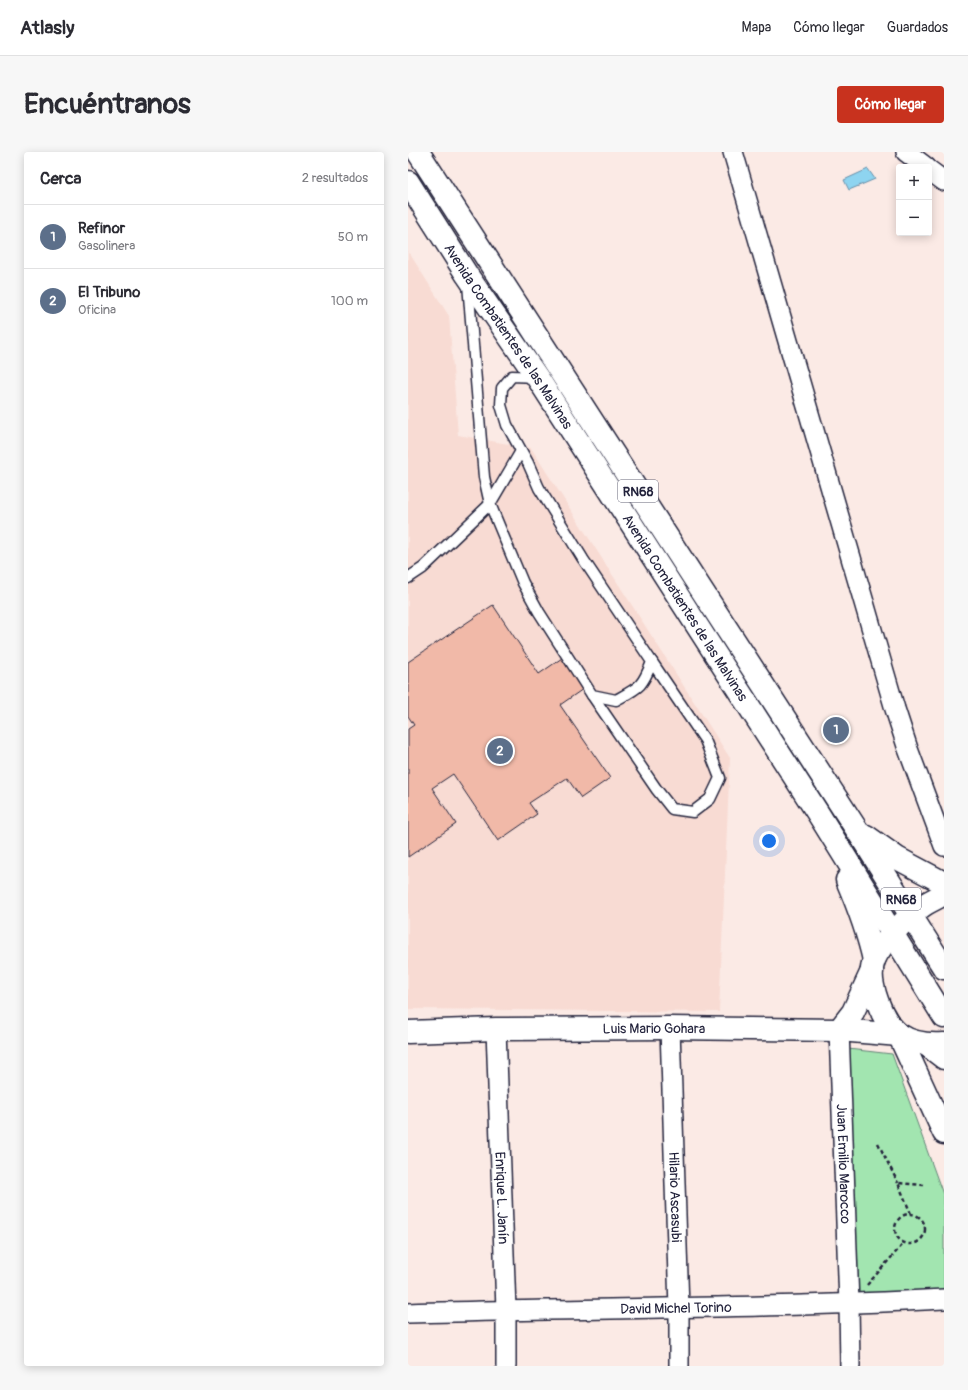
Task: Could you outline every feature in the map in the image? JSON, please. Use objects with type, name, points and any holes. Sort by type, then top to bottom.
[{"type":"main road","name":"Avenida Combatientes de las Malvinas","points":[[418,152],[912,915],[944,968]]},
{"type":"main road","name":"Avenida Combatientes de las Malvinas","points":[[408,182],[467,274],[537,377],[819,815],[944,1016]]},
{"type":"main road","points":[[819,815],[856,902],[870,942],[874,990],[878,1004],[885,1018],[899,1035],[944,1133]]},
{"type":"main road","points":[[857,830],[897,858],[944,883]]},
{"type":"main road","points":[[839,1030],[853,1012],[882,947],[892,934],[920,907],[944,894]]},
{"type":"main road","name":"Luis Mario Gohara","points":[[408,1032],[496,1029],[670,1028],[839,1030],[899,1035]]},
{"type":"main road","points":[[899,1035],[914,1041],[935,1045],[944,1058]]},
{"type":"street","points":[[733,152],[895,709],[908,750],[944,846]]},
{"type":"street","points":[[906,152],[922,164]]},
{"type":"street","points":[[932,172],[944,181]]},
{"type":"street","name":"Hilario Ascasubi","points":[[670,1028],[679,1308],[679,1366]]},
{"type":"street","name":"Enrique L. Janín","points":[[496,1029],[506,1310],[506,1366]]},
{"type":"street","name":"Juan Emilio Marocco","points":[[839,1030],[850,1366]]},
{"type":"street","name":"David Michel Torino","points":[[408,1313],[849,1304],[944,1300]]},
{"type":"lane","points":[[467,274],[484,477],[490,504],[523,583],[539,612],[592,695],[657,790],[672,809],[693,812],[710,799],[720,778],[705,740],[583,559],[539,488],[507,425],[501,405],[502,388],[512,376],[537,377]]},
{"type":"lane","points":[[408,578],[423,568],[490,504],[521,451]]},
{"type":"lane","points":[[592,695],[616,700],[638,688],[646,678],[652,662]]},
{"type":"path","points":[[878,1143],[898,1183],[911,1214]]},
{"type":"path","points":[[898,1183],[924,1185]]},
{"type":"path","points":[[911,1214],[922,1220],[924,1224],[924,1234],[918,1242],[914,1244],[904,1243],[897,1236],[896,1227],[900,1218],[911,1214]]},
{"type":"path","points":[[849,1304],[904,1243]]},
{"type":"shaded area","points":[[408,251],[449,316],[458,435],[531,448],[730,758],[719,1012],[408,1009]]},
{"type":"green space","points":[[848,1049],[892,1054],[944,1197],[944,1293],[849,1304]]},
{"type":"water","points":[[868,169],[875,179],[849,190],[844,180]]},
{"type":"building","points":[[493,605],[539,674],[562,658],[583,689],[560,705],[610,778],[581,798],[567,778],[529,803],[537,814],[498,841],[453,774],[432,788],[456,824],[408,857],[408,729],[414,725],[408,716],[408,662]]},
{"type":"place","name":"Refinor","points":[[836,730]]},
{"type":"place","name":"El Tribuno","points":[[500,751]]}]
